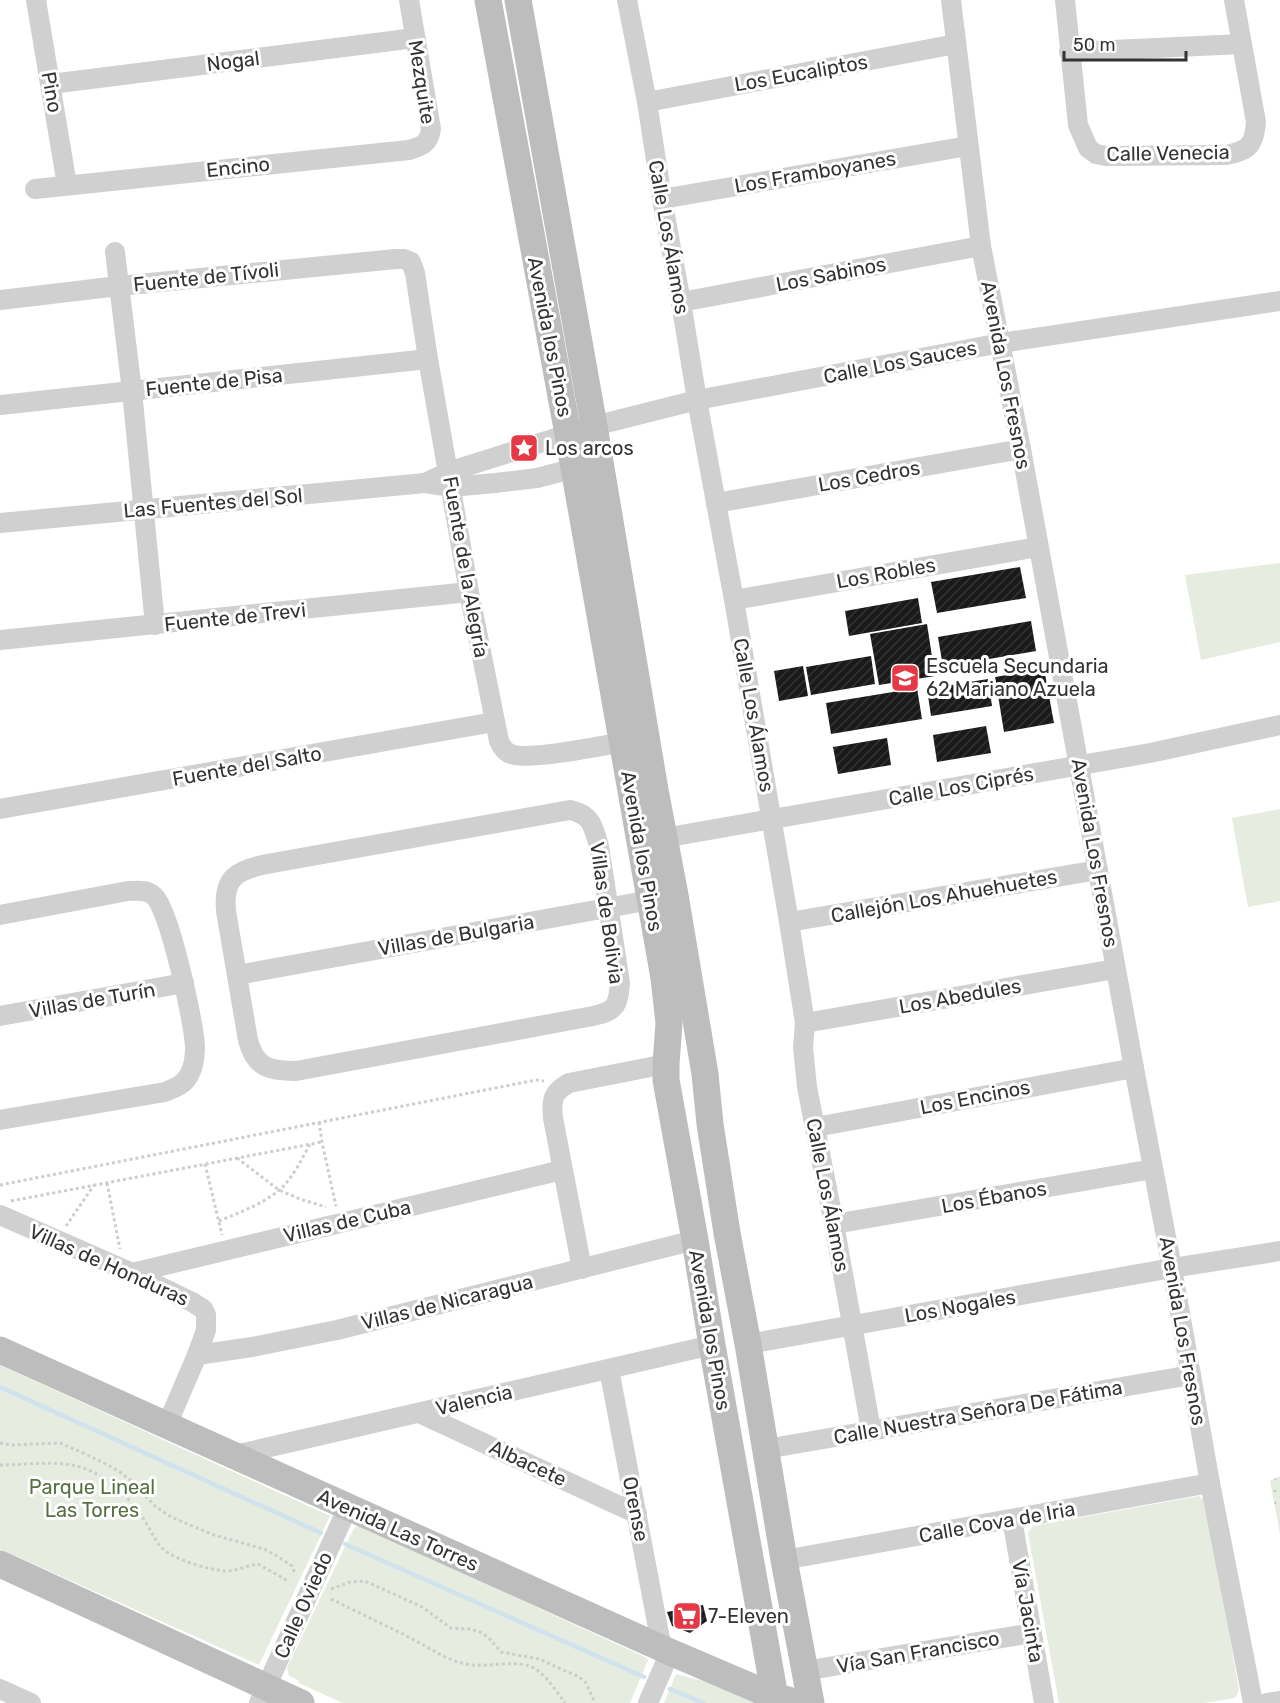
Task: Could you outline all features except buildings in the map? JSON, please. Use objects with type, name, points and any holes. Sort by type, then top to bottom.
[{"type":"street","name":"Pino","points":[[36,0],[67,185]]},
{"type":"street","name":"Mezquite","points":[[409,0],[431,129],[428,142],[424,146],[409,150]]},
{"type":"street","name":"Avenida los Pinos","points":[[488,0],[568,434],[587,465],[663,898],[705,1074],[710,1124],[727,1233],[811,1703]]},
{"type":"street","name":"Avenida los Pinos","points":[[518,0],[594,426],[587,465],[623,742],[653,840]]},
{"type":"street","name":"Calle Los Álamos","points":[[629,0],[789,922],[805,1023],[803,1047],[807,1087],[871,1430]]},
{"type":"street","name":"Avenida Los Fresnos","points":[[951,0],[981,246],[1021,449],[1210,1483],[1253,1703]]},
{"type":"street","name":"Calle Venecia","points":[[1065,0],[1078,124],[1088,148],[1096,154],[1106,156],[1226,155],[1241,152],[1249,146],[1255,137],[1256,122],[1234,0]]},
{"type":"street","name":"Nogal","points":[[51,84],[415,38]]},
{"type":"street","name":"Los Eucaliptos","points":[[647,102],[956,44]]},
{"type":"street","points":[[1069,52],[1242,44]]},
{"type":"street","name":"Los Framboyanes","points":[[662,199],[968,146]]},
{"type":"street","name":"Encino","points":[[35,189],[409,150]]},
{"type":"street","points":[[520,172],[547,168]]},
{"type":"street","name":"Los Sabinos","points":[[681,302],[981,246]]},
{"type":"street","points":[[115,252],[132,391],[155,625]]},
{"type":"street","name":"Fuente de Tívoli","points":[[0,300],[396,259],[411,262]]},
{"type":"street","name":"Fuente de la Alegría","points":[[411,262],[418,289],[428,360],[469,592],[494,722],[502,747],[507,753],[515,756],[535,756],[623,742]]},
{"type":"street","name":"Calle Los Sauces","points":[[568,434],[697,400],[1001,344],[1280,301]]},
{"type":"street","name":"Fuente de Pisa","points":[[0,405],[428,360]]},
{"type":"street","name":"Las Fuentes del Sol","points":[[449,479],[568,434]]},
{"type":"street","name":"Los Cedros","points":[[716,503],[1021,449]]},
{"type":"street","name":"Las Fuentes del Sol","points":[[0,523],[449,479],[537,478],[587,465]]},
{"type":"street","name":"Los Robles","points":[[734,600],[1038,547]]},
{"type":"street","name":"Fuente de Trevi","points":[[0,640],[469,592]]},
{"type":"street","name":"Fuente del Salto","points":[[0,809],[494,722]]},
{"type":"street","name":"Calle Los Ciprés","points":[[653,840],[1150,753],[1280,725]]},
{"type":"street","name":"Villas de Bolivia","points":[[570,810],[580,812],[593,825],[599,846],[609,908],[620,983],[618,1001],[614,1008],[606,1013],[296,1071],[280,1071],[267,1067],[252,1053],[224,894],[231,879],[247,868],[570,810]]},
{"type":"street","name":"Callejón Los Ahuehuetes","points":[[789,922],[1098,870]]},
{"type":"street","points":[[0,915],[128,891],[153,894],[160,903],[165,916],[184,983],[195,1047],[190,1076],[181,1085],[165,1092],[0,1120]]},
{"type":"street","name":"Avenida los Pinos","points":[[663,898],[664,978],[669,1023],[666,1080],[712,1345],[784,1701]]},
{"type":"street","name":"Villas de Bulgaria","points":[[237,975],[663,898]]},
{"type":"street","name":"Los Abedules","points":[[805,1023],[1115,969]]},
{"type":"street","name":"Villas de Turín","points":[[0,1016],[184,983]]},
{"type":"street","points":[[582,1269],[562,1170],[552,1106],[554,1096],[558,1089],[569,1083],[666,1064]]},
{"type":"street","name":"Los Encinos","points":[[816,1127],[1134,1068]]},
{"type":"street","name":"Los Ébanos","points":[[834,1224],[1153,1169]]},
{"type":"street","name":"Villas de Cuba","points":[[128,1271],[562,1170]]},
{"type":"street","name":"Villas de Honduras","points":[[6,1208],[57,1240],[128,1271],[203,1309],[206,1315],[206,1330],[167,1425]]},
{"type":"street","points":[[695,1240],[727,1233]]},
{"type":"street","name":"Villas de Nicaragua","points":[[197,1355],[337,1330],[695,1240]]},
{"type":"street","name":"Los Nogales","points":[[748,1344],[1172,1268],[1280,1251]]},
{"type":"street","name":"Valencia","points":[[235,1455],[712,1345]]},
{"type":"street","name":"Avenida Las Torres","points":[[0,1350],[666,1651],[784,1701]]},
{"type":"street","name":"Orense","points":[[609,1369],[666,1651]]},
{"type":"street","name":"Calle Nuestra Señora De Fátima","points":[[765,1449],[1191,1375]]},
{"type":"street","name":"Albacete","points":[[419,1413],[637,1514]]},
{"type":"street","name":"Calle Cova de Iria","points":[[784,1560],[1210,1483]]},
{"type":"street","name":"Calle Oviedo","points":[[263,1695],[348,1507]]},
{"type":"street","name":"Vía Jacinta","points":[[1012,1519],[1044,1703]]},
{"type":"street","points":[[0,1564],[263,1695],[302,1703]]},
{"type":"street","name":"Vía San Francisco","points":[[804,1671],[1032,1633]]},
{"type":"street","points":[[648,1703],[666,1651]]},
{"type":"street","points":[[0,1689],[31,1703]]},
{"type":"street","points":[[1267,1703],[1280,1701]]},
{"type":"path","points":[[0,1185],[536,1080],[549,1082],[558,1089]]},
{"type":"path","points":[[237,1158],[279,1190],[337,1210],[319,1122]]},
{"type":"path","points":[[6,1208],[94,1185],[322,1142]]},
{"type":"path","points":[[219,1221],[252,1207],[279,1190],[298,1166],[310,1144]]},
{"type":"path","points":[[205,1164],[226,1250]]},
{"type":"path","points":[[107,1183],[128,1271]]},
{"type":"path","points":[[57,1240],[94,1185]]},
{"type":"path","points":[[0,1443],[11,1445],[60,1443],[81,1452],[120,1472],[155,1506],[171,1518],[214,1535],[264,1549],[292,1566],[295,1574]]},
{"type":"path","points":[[0,1465],[57,1463],[90,1471],[108,1481],[121,1492],[145,1521],[161,1547],[170,1554],[191,1563],[222,1571],[233,1571],[258,1564],[288,1581]]},
{"type":"path","points":[[332,1589],[350,1582],[365,1581],[422,1607],[451,1628],[480,1632],[488,1637],[501,1652],[531,1656],[579,1677],[586,1683],[595,1703]]},
{"type":"path","points":[[331,1599],[456,1661],[471,1665],[521,1665],[535,1669],[545,1677],[565,1703]]},
{"type":"green space","points":[[1280,563],[1280,642],[1201,660],[1185,575]]},
{"type":"green space","points":[[1280,809],[1280,901],[1248,907],[1232,818]]},
{"type":"green space","name":"Parque Lineal Las Torres","points":[[0,1365],[330,1516],[259,1665],[0,1549]]},
{"type":"green space","points":[[1280,1476],[1280,1534],[1270,1481]]},
{"type":"green space","points":[[1199,1496],[1206,1502],[1239,1690],[1235,1698],[1205,1703],[1059,1703],[1028,1533],[1033,1526]]},
{"type":"green space","points":[[358,1525],[647,1658],[630,1703],[343,1703],[299,1683],[298,1680],[289,1676],[287,1668],[353,1530]]},
{"type":"green space","points":[[676,1674],[765,1697],[766,1703],[664,1703]]},
{"type":"waterway","points":[[0,1387],[321,1533]]},
{"type":"waterway","points":[[345,1544],[644,1677]]},
{"type":"waterway","points":[[670,1689],[703,1703]]},
{"type":"place","name":"Los arcos","points":[[524,448]]},
{"type":"place","name":"Escuela Secundaria 62 Mariano Azuela","points":[[905,678]]},
{"type":"place","name":"7-Eleven","points":[[687,1616]]}]
